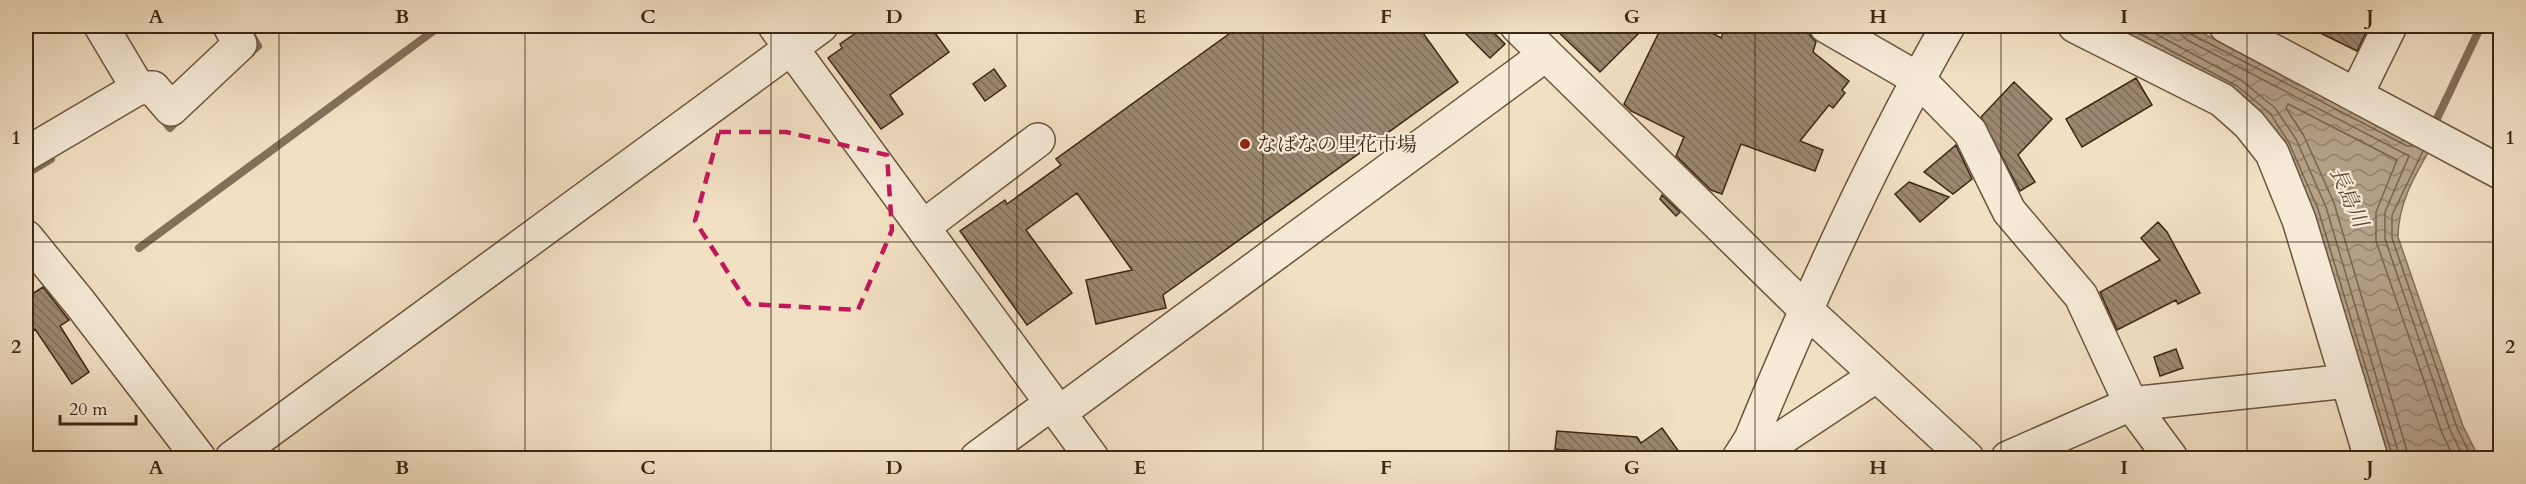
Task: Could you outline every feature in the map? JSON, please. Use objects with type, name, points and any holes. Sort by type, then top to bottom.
[{"type":"street","points":[[101,26],[138,88]]},
{"type":"street","points":[[26,154],[138,88],[153,88],[171,109],[240,44],[230,26]]},
{"type":"street","points":[[232,459],[783,36],[820,26]]},
{"type":"street","points":[[1517,26],[1805,309],[1967,459]]},
{"type":"street","points":[[1826,26],[1918,79],[1970,132],[2009,211],[2081,297],[2131,404],[2171,459]]},
{"type":"street","points":[[1745,449],[1805,309],[1918,79],[1948,26]]},
{"type":"street","points":[[2075,26],[2222,100],[2249,124],[2272,153],[2299,220],[2371,459]]},
{"type":"street","points":[[2226,26],[2500,172]]},
{"type":"street","points":[[2356,95],[2390,26]]},
{"type":"street","points":[[783,36],[1092,459]]},
{"type":"street","points":[[977,459],[1056,408],[1545,55]]},
{"type":"street","points":[[923,226],[1038,140]]},
{"type":"street","points":[[26,237],[80,303],[199,459]]},
{"type":"street","points":[[1745,449],[1776,442],[1877,375]]},
{"type":"street","points":[[2008,459],[2131,404],[2348,381]]},
{"type":"highlighted area","points":[[719,132],[786,132],[887,155],[892,230],[858,310],[748,304],[695,221]]},
{"type":"water","name":"長島川","points":[[2113,26],[2189,26],[2410,141],[2433,144],[2414,177],[2405,200],[2398,237],[2463,426],[2479,458],[2387,458],[2313,211],[2284,146],[2265,117],[2233,91]]},
{"type":"building","points":[[866,26],[930,26],[949,52],[890,95],[903,114],[881,129],[828,58],[842,48],[840,44]]},
{"type":"building","points":[[1240,26],[1418,26],[1458,82],[1163,295],[1166,308],[1096,324],[1086,280],[1132,270],[1077,193],[1026,230],[1072,293],[1027,325],[960,231],[1005,200],[1007,204],[1061,165],[1056,159]]},
{"type":"building","points":[[1458,26],[1487,26],[1505,44],[1490,58]]},
{"type":"building","points":[[1552,26],[1646,26],[1600,72]]},
{"type":"building","points":[[1662,26],[1700,26],[1721,38],[1726,26],[1807,26],[1816,42],[1813,52],[1849,81],[1842,90],[1845,93],[1833,108],[1829,105],[1800,141],[1823,150],[1815,171],[1741,144],[1722,194],[1711,190],[1676,156],[1684,137],[1631,111],[1624,104]]},
{"type":"building","points":[[2306,26],[2369,26],[2357,51]]},
{"type":"building","points":[[994,69],[1006,86],[985,101],[973,84]]},
{"type":"building","points":[[2136,78],[2152,105],[2082,147],[2066,119]]},
{"type":"building","points":[[2014,82],[2052,119],[2018,155],[2035,182],[2020,191],[1981,117]]},
{"type":"building","points":[[1956,145],[1972,179],[1953,194],[1924,172]]},
{"type":"building","points":[[1909,182],[1949,197],[1920,222],[1895,194]]},
{"type":"building","points":[[1662,195],[1680,212],[1676,216],[1660,199]]},
{"type":"building","points":[[2158,222],[2167,232],[2200,293],[2178,304],[2176,300],[2117,330],[2100,292],[2160,260],[2141,238]]},
{"type":"building","points":[[43,287],[69,320],[60,326],[89,372],[72,384],[35,329],[26,336],[26,298]]},
{"type":"building","points":[[2176,349],[2183,368],[2160,376],[2154,357]]},
{"type":"building","points":[[1662,428],[1684,459],[1595,459],[1595,453],[1555,449],[1557,431],[1637,437],[1641,443]]},
{"type":"waterway","points":[[139,248],[440,26]]},
{"type":"waterway","points":[[2433,127],[2481,26]]},
{"type":"waterway","points":[[248,55],[258,46],[251,34]]},
{"type":"waterway","points":[[161,117],[170,128],[180,118]]},
{"type":"waterway","points":[[26,174],[51,159]]},
{"type":"place","name":"なばなの里花市場","points":[[1245,144]]}]
